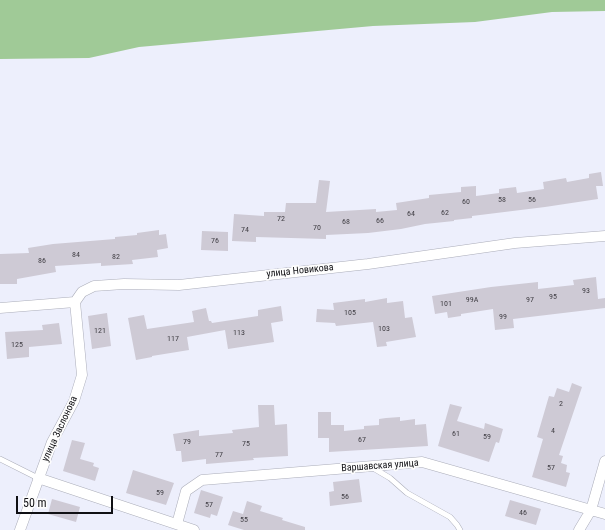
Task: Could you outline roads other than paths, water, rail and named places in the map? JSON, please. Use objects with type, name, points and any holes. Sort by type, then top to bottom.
[{"type":"street","name":"улица Новикова","points":[[75,302],[82,292],[94,286],[124,284],[179,285],[368,264],[514,243],[605,236]]},
{"type":"street","points":[[0,308],[75,302]]},
{"type":"street","name":"улица Заслонова","points":[[20,530],[52,442],[74,400],[82,375],[75,302]]},
{"type":"street","points":[[579,530],[591,510],[605,461]]},
{"type":"street","name":"Варшавская улица","points":[[176,524],[186,491],[202,480],[422,462],[605,514]]},
{"type":"street","points":[[38,478],[194,530]]},
{"type":"lane","points":[[0,459],[38,478]]},
{"type":"lane","points":[[370,466],[390,478],[407,493],[450,517],[460,530]]}]
